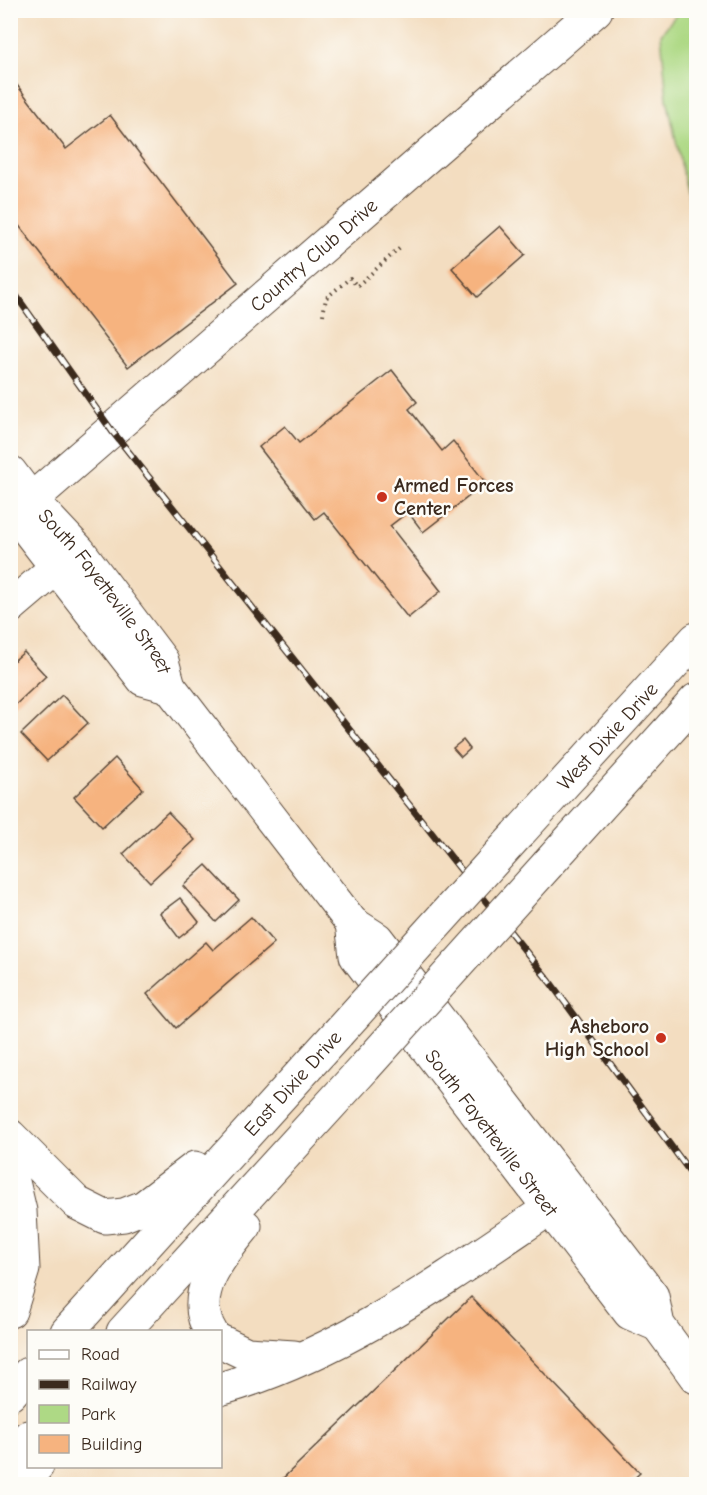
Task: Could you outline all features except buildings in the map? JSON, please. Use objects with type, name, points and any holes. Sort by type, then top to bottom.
[{"type":"main road","name":"Country Club Drive","points":[[21,503],[596,10]]},
{"type":"main road","name":"South Fayetteville Street","points":[[10,472],[21,503],[57,567],[143,679],[169,686]]},
{"type":"main road","name":"South Fayetteville Street","points":[[21,503],[79,551],[162,662],[169,686],[352,924],[376,939],[651,1296],[658,1325],[696,1377]]},
{"type":"main road","points":[[10,607],[57,567]]},
{"type":"main road","name":"West Dixie Drive","points":[[517,835],[696,639]]},
{"type":"main road","points":[[125,1330],[696,700]]},
{"type":"main road","name":"East Dixie Drive","points":[[69,1330],[517,835]]},
{"type":"main road","name":"South Fayetteville Street","points":[[352,924],[356,956],[630,1313],[658,1325]]},
{"type":"main road","points":[[10,1136],[77,1203],[105,1217],[123,1215],[144,1207],[262,1115]]},
{"type":"main road","points":[[210,1330],[204,1306],[209,1277],[222,1254],[246,1224],[271,1167]]},
{"type":"main road","points":[[10,1168],[20,1211],[23,1269],[10,1311]]},
{"type":"main road","points":[[222,1388],[248,1381],[345,1339],[388,1315],[550,1208]]},
{"type":"main road","points":[[222,1342],[247,1354],[302,1357]]},
{"type":"main road","points":[[10,1395],[27,1375]]},
{"type":"main road","points":[[10,1457],[27,1438]]},
{"type":"main road","points":[[15,1485],[36,1468]]},
{"type":"path","points":[[323,315],[326,298],[350,278],[357,286],[400,248]]},
{"type":"green space","points":[[679,11],[696,11],[696,233],[667,99],[661,34]]},
{"type":"railway","points":[[10,287],[112,431],[550,982],[696,1180]]},
{"type":"place","name":"Armed Forces Center","points":[[382,497]]},
{"type":"place","name":"Asheboro High School","points":[[661,1038]]}]
